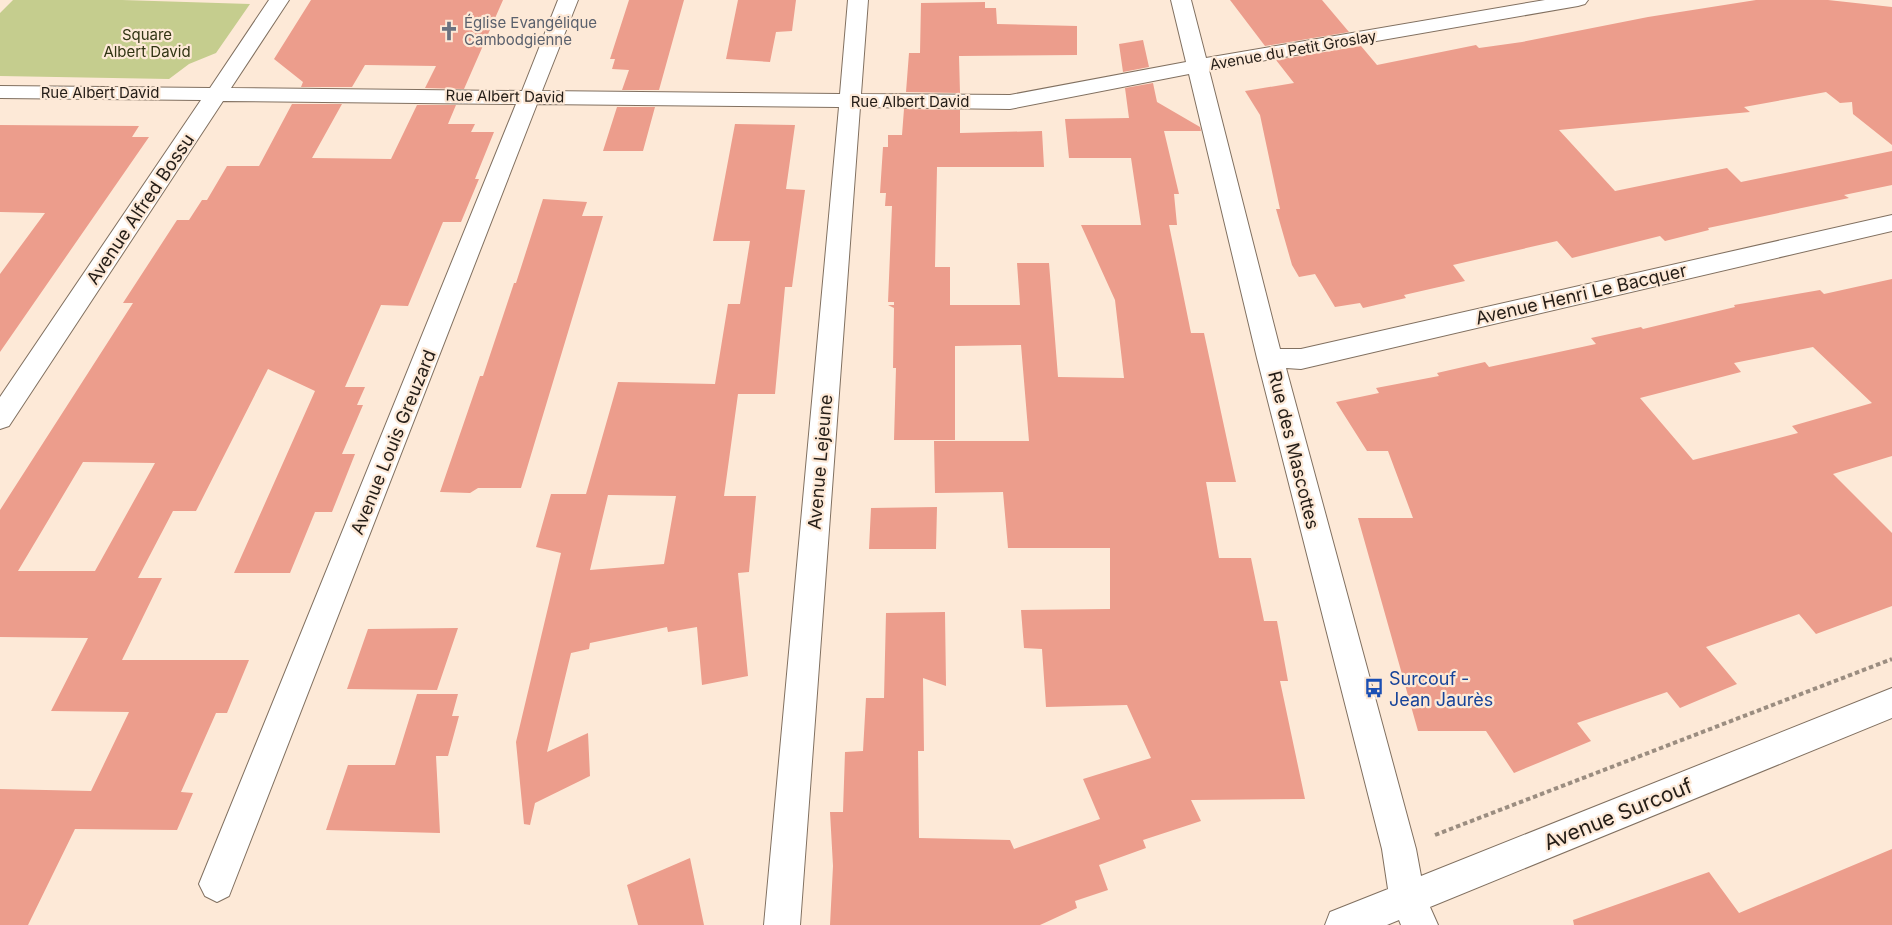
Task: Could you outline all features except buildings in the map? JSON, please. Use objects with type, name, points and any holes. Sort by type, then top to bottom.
[{"type":"street","name":"Avenue Alfred Bossu","points":[[0,418],[279,0]]},
{"type":"street","name":"Avenue Louis Greuzard","points":[[217,884],[568,0]]},
{"type":"street","name":"Avenue Lejeune","points":[[782,925],[858,0]]},
{"type":"street","name":"Rue des Mascottes","points":[[1181,0],[1270,358],[1414,912]]},
{"type":"street","name":"Avenue du Petit Groslay","points":[[1010,102],[1197,66],[1578,0]]},
{"type":"street","name":"Rue Albert David","points":[[0,92],[1010,102]]},
{"type":"street","name":"Avenue Henri Le Bacquer","points":[[1270,358],[1301,359],[1892,223]]},
{"type":"street","name":"Avenue Surcouf","points":[[1343,925],[1414,912],[1892,703]]},
{"type":"path","points":[[1399,849],[1892,659]]},
{"type":"green space","name":"Square Albert David","points":[[13,0],[122,0],[250,4],[216,53],[189,64],[169,79],[0,76],[0,13]]},
{"type":"place","name":"Église Evangélique Cambodgienne","points":[[449,31]]},
{"type":"place","name":"Surcouf - Jean Jaurès","points":[[1374,688]]}]
